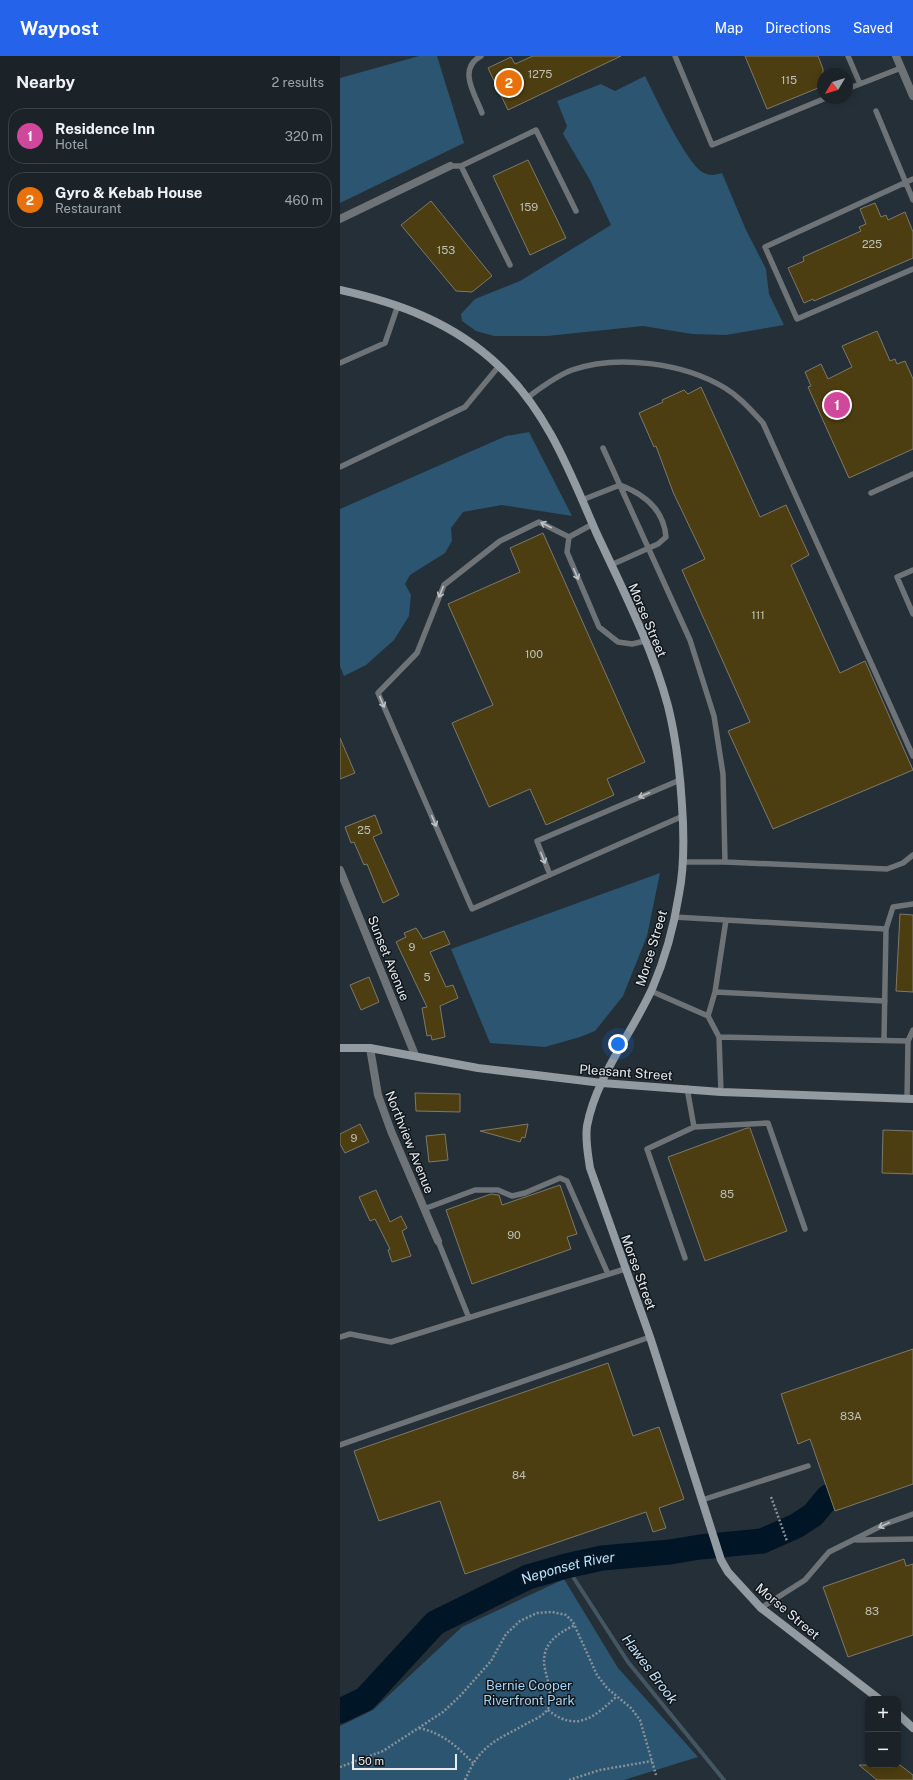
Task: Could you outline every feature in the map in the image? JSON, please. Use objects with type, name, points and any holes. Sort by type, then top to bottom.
[{"type":"street","points":[[896,56],[913,96]]},
{"type":"street","points":[[340,219],[450,166]]},
{"type":"street","name":"Morse Street","points":[[340,290],[398,305],[450,329],[468,340],[499,366],[528,397],[557,443],[645,641],[668,706],[680,780],[683,816],[683,862],[674,918],[660,969],[651,991],[602,1083],[591,1110],[586,1144],[590,1168],[650,1337],[721,1560],[728,1572],[762,1608],[875,1696]]},
{"type":"street","name":"Sunset Avenue","points":[[340,870],[415,1055]]},
{"type":"street","name":"Pleasant Street","points":[[340,1048],[370,1048],[415,1055],[478,1068],[602,1083],[687,1088],[721,1092],[910,1099]]},
{"type":"street","name":"Northview Avenue","points":[[370,1048],[378,1095],[391,1131],[438,1242]]},
{"type":"street","points":[[901,1717],[913,1728]]},
{"type":"lane","points":[[481,56],[474,60],[469,66],[467,73],[482,113]]},
{"type":"lane","points":[[675,56],[712,145],[817,102]]},
{"type":"lane","points":[[848,56],[860,84]]},
{"type":"lane","points":[[853,87],[901,68]]},
{"type":"lane","points":[[876,111],[913,200]]},
{"type":"lane","points":[[450,166],[461,166],[536,130],[576,211]]},
{"type":"lane","points":[[461,166],[510,265]]},
{"type":"lane","points":[[913,179],[765,247],[797,319],[913,269]]},
{"type":"lane","points":[[340,363],[385,343],[398,305]]},
{"type":"lane","points":[[528,397],[571,370],[592,364],[621,362],[678,367],[703,376],[726,388],[747,405],[763,423],[913,756]]},
{"type":"lane","points":[[340,467],[464,407],[499,366]]},
{"type":"lane","points":[[603,448],[690,640],[714,716],[723,774],[725,862]]},
{"type":"lane","points":[[871,493],[913,474]]},
{"type":"lane","points":[[582,500],[620,485],[633,490],[647,499],[658,512],[665,528],[666,537],[658,544],[611,565]]},
{"type":"lane","points":[[569,537],[540,522],[500,541],[444,586],[417,653],[378,694],[472,909],[683,816]]},
{"type":"lane","points":[[569,537],[593,524]]},
{"type":"lane","points":[[569,537],[567,552],[599,628],[618,642],[632,644],[645,641]]},
{"type":"lane","points":[[913,570],[897,577],[913,614]]},
{"type":"lane","points":[[550,875],[537,841],[680,780]]},
{"type":"lane","points":[[683,862],[725,862],[887,870],[903,863],[913,855]]},
{"type":"lane","points":[[884,1040],[886,929],[893,907],[913,904]]},
{"type":"lane","points":[[674,918],[886,929]]},
{"type":"lane","points":[[708,1016],[715,992],[726,920]]},
{"type":"lane","points":[[651,991],[708,1016],[719,1036],[721,1092]]},
{"type":"lane","points":[[715,992],[885,1001]]},
{"type":"lane","points":[[910,1099],[908,1041],[913,1030]]},
{"type":"lane","points":[[719,1036],[908,1041]]},
{"type":"lane","points":[[687,1088],[694,1127]]},
{"type":"lane","points":[[685,1258],[647,1149],[694,1127],[768,1123],[805,1229]]},
{"type":"lane","points":[[424,1209],[475,1190],[498,1190],[512,1196],[526,1194],[560,1178],[567,1181],[608,1274]]},
{"type":"lane","points":[[438,1242],[469,1318]]},
{"type":"lane","points":[[340,1337],[350,1334],[391,1342],[625,1269]]},
{"type":"lane","points":[[340,1445],[650,1337]]},
{"type":"lane","points":[[702,1500],[808,1466]]},
{"type":"lane","points":[[762,1608],[805,1580],[829,1552],[857,1540],[885,1524],[913,1514]]},
{"type":"lane","points":[[857,1540],[913,1539]]},
{"type":"path","points":[[771,1497],[787,1541]]},
{"type":"path","points":[[340,1767],[383,1751],[443,1712],[461,1695],[491,1661],[506,1634],[520,1621],[537,1613],[552,1612],[566,1615],[575,1625],[597,1675],[631,1708],[640,1720],[656,1775]]},
{"type":"path","points":[[465,1780],[472,1763],[482,1751],[500,1737],[541,1716],[548,1710],[550,1701],[544,1666],[546,1649],[552,1639],[560,1632],[575,1625]]},
{"type":"path","points":[[548,1710],[558,1717],[572,1721],[584,1721],[599,1713],[617,1696]]},
{"type":"path","points":[[418,1728],[432,1731],[450,1741],[472,1763]]},
{"type":"path","points":[[570,1780],[600,1770],[632,1763],[652,1761]]},
{"type":"green space","points":[[419,56],[437,56],[464,143],[340,203],[340,78]]},
{"type":"green space","points":[[645,76],[680,144],[689,157],[697,167],[708,175],[722,173],[746,230],[766,269],[769,294],[784,325],[726,335],[692,334],[643,326],[547,336],[494,336],[476,331],[462,321],[461,314],[475,299],[520,281],[611,225],[590,180],[563,134],[567,126],[557,101],[601,84],[615,91]]},
{"type":"green space","points":[[529,432],[572,516],[502,505],[463,512],[451,528],[452,541],[445,553],[410,575],[405,584],[411,595],[409,616],[394,640],[366,665],[344,676],[340,666],[340,509],[506,436]]},
{"type":"green space","points":[[660,873],[647,936],[623,996],[595,1031],[545,1047],[490,1043],[451,949]]},
{"type":"green space","name":"Bernie Cooper Riverfront Park","points":[[564,1579],[618,1668],[698,1757],[624,1780],[340,1780],[340,1726],[373,1710],[462,1627]]},
{"type":"building","points":[[533,56],[621,56],[508,110],[488,68],[511,57],[515,64]]},
{"type":"building","points":[[745,56],[818,56],[823,68],[817,68],[817,88],[767,109]]},
{"type":"building","points":[[528,160],[566,238],[530,255],[493,176]]},
{"type":"building","points":[[431,201],[492,276],[472,292],[456,291],[401,225]]},
{"type":"building","points":[[875,203],[881,217],[886,215],[888,220],[905,212],[913,232],[913,258],[814,301],[813,299],[804,303],[788,268],[804,261],[803,257],[861,231],[859,227],[866,224],[860,209]]},
{"type":"building","points":[[877,331],[890,361],[895,359],[897,364],[905,361],[913,379],[913,449],[849,478],[808,387],[811,386],[805,372],[821,364],[828,379],[852,367],[842,346]]},
{"type":"building","points":[[701,387],[760,517],[786,505],[809,555],[791,565],[840,673],[865,661],[913,770],[773,829],[728,731],[750,722],[682,570],[705,559],[673,492],[656,446],[654,447],[639,413],[684,390],[688,394]]},
{"type":"building","points":[[543,533],[645,762],[607,779],[614,795],[546,825],[530,789],[489,807],[452,723],[493,705],[448,604],[520,572],[510,548]]},
{"type":"building","points":[[340,738],[355,773],[340,779]]},
{"type":"building","points":[[375,815],[382,833],[373,837],[399,895],[383,903],[367,864],[364,865],[354,842],[351,843],[345,827]]},
{"type":"building","points":[[900,914],[913,915],[913,992],[896,991]]},
{"type":"building","points":[[416,928],[423,939],[444,931],[450,944],[430,952],[446,987],[453,985],[458,998],[440,1006],[445,1037],[432,1040],[431,1035],[427,1036],[422,1008],[427,1007],[396,942],[406,937],[404,933]]},
{"type":"building","points":[[369,977],[379,1002],[361,1010],[350,985]]},
{"type":"building","points":[[415,1093],[460,1094],[460,1112],[416,1111]]},
{"type":"building","points":[[360,1124],[369,1142],[345,1153],[340,1144],[340,1134]]},
{"type":"building","points":[[528,1124],[525,1138],[522,1137],[520,1142],[480,1131]]},
{"type":"building","points":[[750,1128],[787,1231],[705,1261],[668,1157]]},
{"type":"building","points":[[883,1130],[913,1131],[913,1174],[882,1173]]},
{"type":"building","points":[[445,1134],[448,1160],[429,1162],[426,1136]]},
{"type":"building","points":[[560,1185],[577,1234],[567,1237],[571,1249],[472,1284],[446,1210],[491,1194],[499,1195],[502,1205]]},
{"type":"building","points":[[376,1190],[390,1222],[401,1216],[407,1228],[402,1231],[411,1256],[392,1262],[388,1250],[390,1249],[375,1219],[370,1221],[359,1197]]},
{"type":"building","points":[[913,1349],[913,1484],[835,1511],[810,1439],[798,1444],[781,1394]]},
{"type":"building","points":[[608,1363],[633,1436],[659,1427],[684,1499],[659,1508],[666,1528],[653,1532],[646,1512],[465,1574],[440,1501],[379,1521],[354,1451]]},
{"type":"building","points":[[904,1559],[906,1566],[913,1564],[913,1635],[848,1657],[823,1587]]},
{"type":"building","points":[[859,1765],[865,1765],[865,1768],[901,1768],[901,1766],[913,1775],[913,1780],[877,1780]]},
{"type":"waterway","name":"Hawes Brook","points":[[340,1711],[365,1699],[435,1623],[528,1577],[566,1566],[602,1558],[670,1552],[700,1547],[762,1541],[796,1526],[813,1515],[828,1497]]},
{"type":"waterway","name":"Hawes Brook","points":[[566,1566],[628,1662],[724,1780]]},
{"type":"place","name":"Gyro & Kebab House","points":[[509,83]]},
{"type":"place","name":"Residence Inn","points":[[837,405]]},
{"type":"water label","name":"Neponset River","points":[[569,1569]]}]
